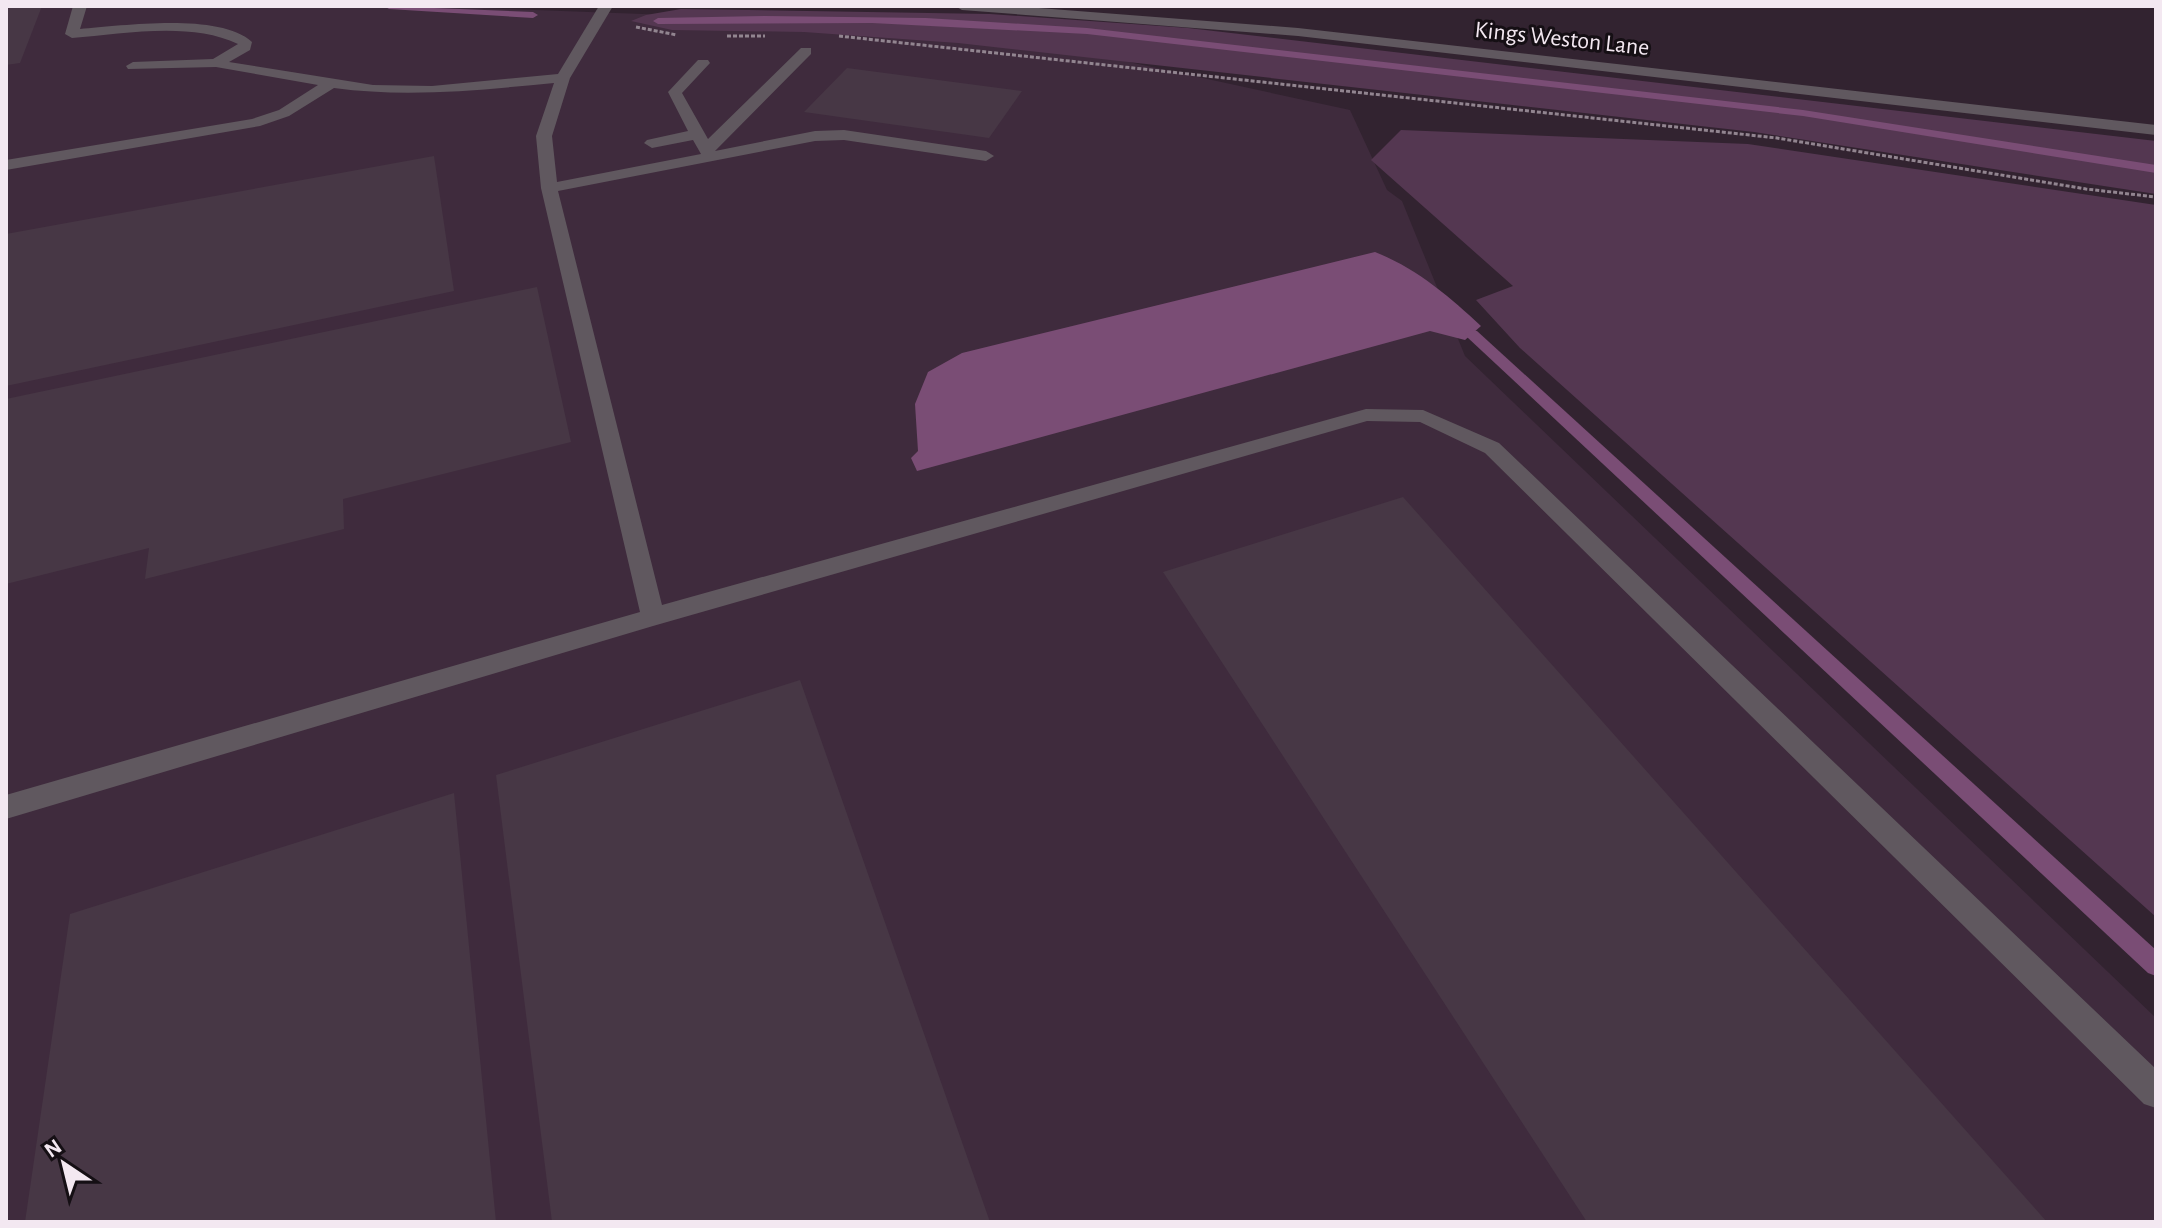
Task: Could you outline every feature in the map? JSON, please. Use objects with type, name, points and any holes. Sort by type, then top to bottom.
[{"type":"street","points":[[80,6],[72,34],[153,29],[219,33],[237,36],[245,42],[245,47],[216,63]]},
{"type":"street","points":[[606,6],[563,78],[544,136],[549,188],[653,617]]},
{"type":"street","name":"Kings Weston Lane","points":[[962,6],[1213,19],[2156,130]]},
{"type":"street","points":[[708,152],[806,51]]},
{"type":"street","points":[[133,66],[216,63],[330,84],[432,90],[563,78]]},
{"type":"street","points":[[703,63],[675,92],[708,152]]},
{"type":"street","points":[[6,165],[255,123],[284,113],[330,84]]},
{"type":"street","points":[[652,143],[697,134]]},
{"type":"street","points":[[549,188],[708,152],[802,137],[844,135],[986,156]]},
{"type":"street","points":[[6,807],[653,617],[1366,415],[1423,416],[1492,448],[2156,1092]]},
{"type":"path","points":[[595,22],[680,36]]},
{"type":"path","points":[[726,36],[769,36]]},
{"type":"path","points":[[840,37],[934,44],[1777,138],[2086,189],[2156,197]]},
{"type":"shaded area","points":[[6,6],[426,6],[963,26],[1350,110],[1387,190],[1402,201],[1465,356],[2156,1018],[2156,1222],[6,1222]]},
{"type":"shaded area","points":[[681,9],[990,14],[1188,28],[2156,141],[2156,194],[1754,132],[958,43],[804,32],[672,30],[631,21]]},
{"type":"shaded area","points":[[1401,130],[1748,144],[2156,205],[2156,917],[1520,348],[1476,300],[1513,286],[1371,160]]},
{"type":"shaded area","points":[[1375,252],[1432,284],[1481,326],[1465,340],[1430,331],[917,471],[911,458],[918,451],[915,404],[928,372],[962,353]]},
{"type":"building","points":[[6,6],[42,6],[20,63],[6,65]]},
{"type":"building","points":[[847,68],[1022,91],[989,138],[804,112]]},
{"type":"building","points":[[434,156],[454,291],[6,386],[6,234]]},
{"type":"building","points":[[537,287],[571,442],[343,499],[344,529],[145,579],[149,548],[6,584],[6,399]]},
{"type":"building","points":[[1403,497],[2047,1222],[1587,1222],[1163,572]]},
{"type":"building","points":[[800,680],[990,1222],[552,1222],[496,775]]},
{"type":"building","points":[[454,793],[496,1222],[25,1222],[70,914]]},
{"type":"waterway","points":[[389,6],[533,15]]},
{"type":"waterway","points":[[658,21],[872,20],[980,23],[1087,31],[1803,113],[2156,169]]},
{"type":"waterway","points":[[1472,334],[2156,965]]}]
